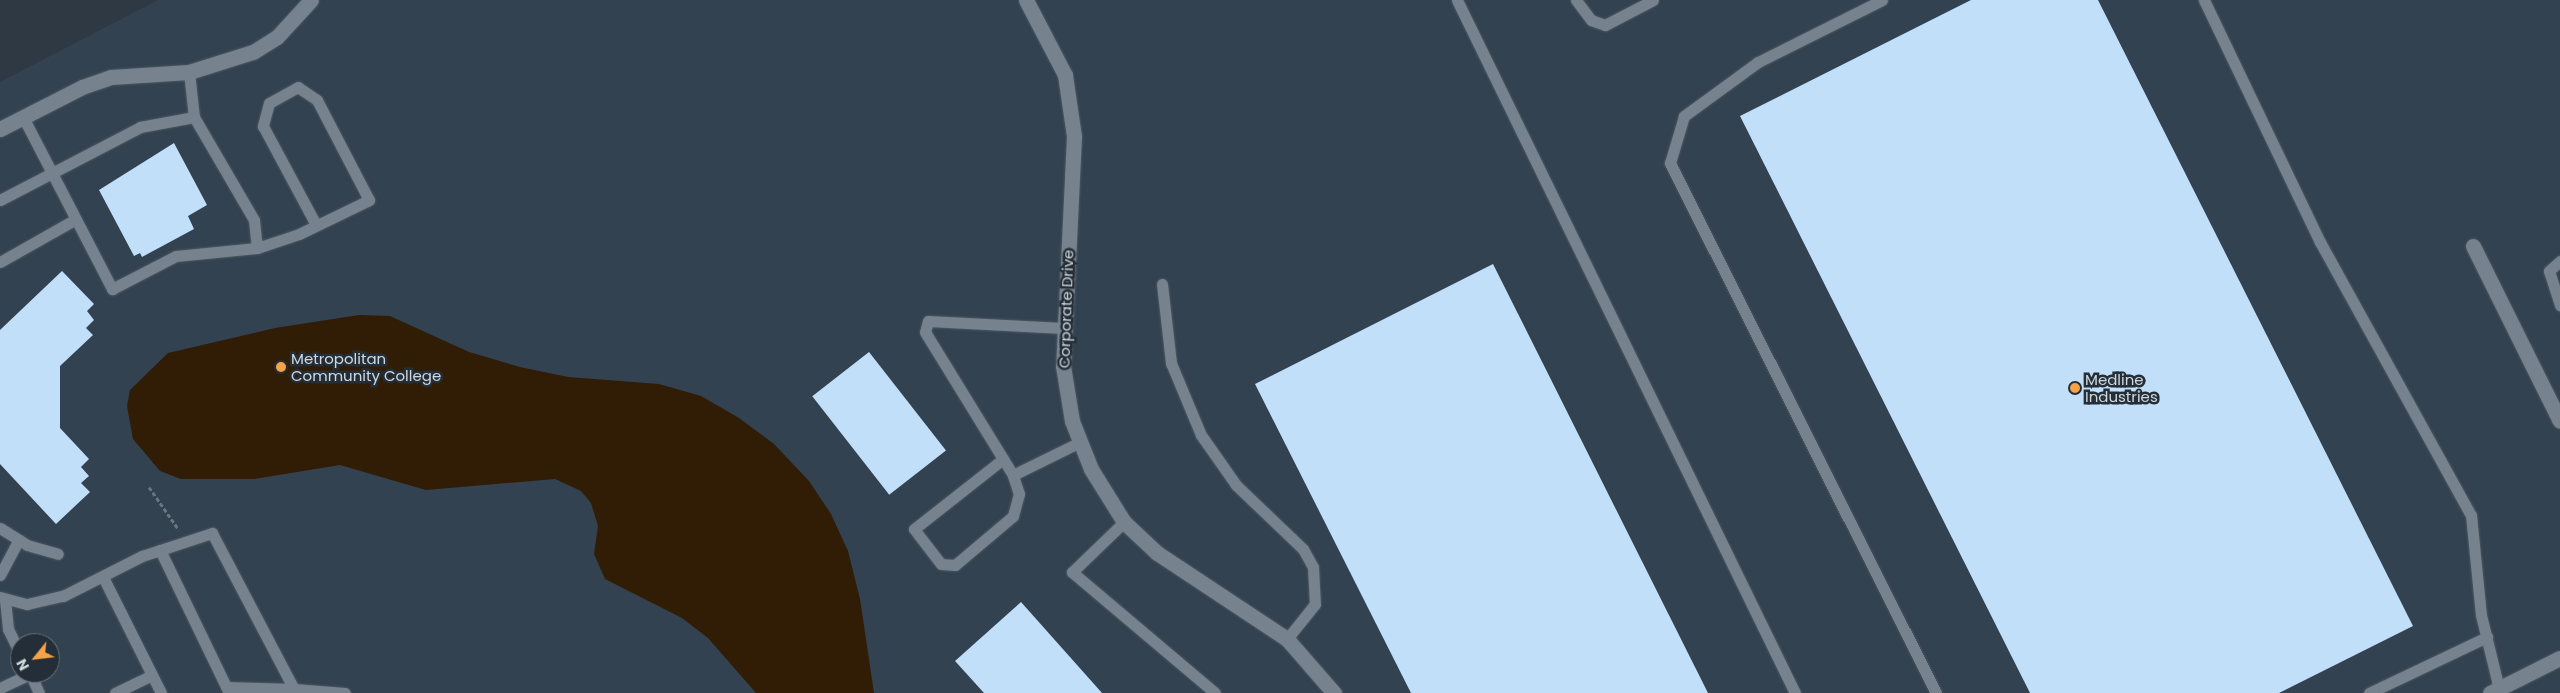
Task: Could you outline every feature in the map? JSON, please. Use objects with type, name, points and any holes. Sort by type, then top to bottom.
[{"type":"street","points":[[0,129],[82,87],[138,72],[189,72],[253,52],[277,37],[311,0]]},
{"type":"street","name":"Corporate Drive","points":[[1026,0],[1064,75],[1074,136],[1063,328],[1063,366],[1080,442],[1104,495],[1124,522],[1157,553],[1287,639],[1334,693]]},
{"type":"street","points":[[2473,246],[2560,421]]},
{"type":"street","points":[[2495,691],[2560,658]]},
{"type":"lane","points":[[1457,0],[1795,693]]},
{"type":"lane","points":[[1576,0],[1591,20],[1604,25],[1654,0]]},
{"type":"lane","points":[[1882,0],[1758,62],[1684,116],[1670,163],[1936,693]]},
{"type":"lane","points":[[2204,0],[2320,242],[2471,515],[2486,638],[2495,691]]},
{"type":"lane","points":[[189,72],[194,117],[254,220],[256,248]]},
{"type":"lane","points":[[23,117],[112,289],[176,256],[256,248],[316,225],[369,200],[317,100],[298,88],[269,103],[262,126],[316,225]]},
{"type":"lane","points":[[0,200],[140,126],[194,117]]},
{"type":"lane","points":[[0,262],[76,219]]},
{"type":"lane","points":[[2560,261],[2549,271],[2560,305]]},
{"type":"lane","points":[[1162,284],[1171,363],[1201,435],[1236,484],[1303,549],[1313,567],[1314,604],[1287,639]]},
{"type":"lane","points":[[1003,459],[914,529],[942,564],[955,564],[1013,516],[1019,494],[1013,475],[925,332],[928,321],[1063,328]]},
{"type":"lane","points":[[1013,475],[1080,442]]},
{"type":"lane","points":[[1124,522],[1072,572],[1213,692]]},
{"type":"lane","points":[[0,528],[18,540],[58,554]]},
{"type":"lane","points":[[10,633],[2,599],[27,604],[63,596],[160,550],[212,533],[294,688]]},
{"type":"lane","points":[[0,575],[18,540]]},
{"type":"lane","points":[[160,550],[228,690],[294,688],[345,693]]},
{"type":"lane","points":[[103,577],[161,693]]},
{"type":"lane","points":[[2369,693],[2486,638]]},
{"type":"lane","points":[[115,693],[152,675]]},
{"type":"path","points":[[149,487],[185,542]]},
{"type":"shaded area","points":[[158,0],[2560,0],[2560,693],[0,693],[0,82]]},
{"type":"shaded area","points":[[359,315],[390,316],[469,352],[520,367],[568,377],[659,384],[701,396],[739,418],[774,444],[809,481],[831,514],[848,551],[860,599],[874,693],[756,693],[708,638],[682,618],[605,579],[594,554],[598,526],[591,503],[581,491],[555,479],[426,490],[340,465],[254,479],[181,479],[160,471],[133,439],[127,406],[130,390],[168,353],[275,328]]},
{"type":"building","points":[[1971,0],[2098,0],[2413,626],[2279,693],[2030,693],[1740,116]]},
{"type":"building","points":[[174,143],[207,205],[188,216],[194,229],[142,257],[140,253],[134,256],[99,190]]},
{"type":"building","points":[[1493,264],[1708,693],[1411,693],[1255,384]]},
{"type":"building","points":[[62,271],[94,304],[87,311],[94,320],[86,328],[93,335],[60,366],[60,428],[89,459],[81,467],[89,476],[81,483],[90,492],[56,524],[0,464],[0,330]]},
{"type":"building","points":[[869,352],[946,451],[889,495],[812,396]]},
{"type":"building","points":[[1021,602],[1102,693],[984,693],[955,661]]},
{"type":"place","name":"Metropolitan Community College","points":[[281,367]]},
{"type":"place","name":"Medline Industries","points":[[2075,388]]}]
